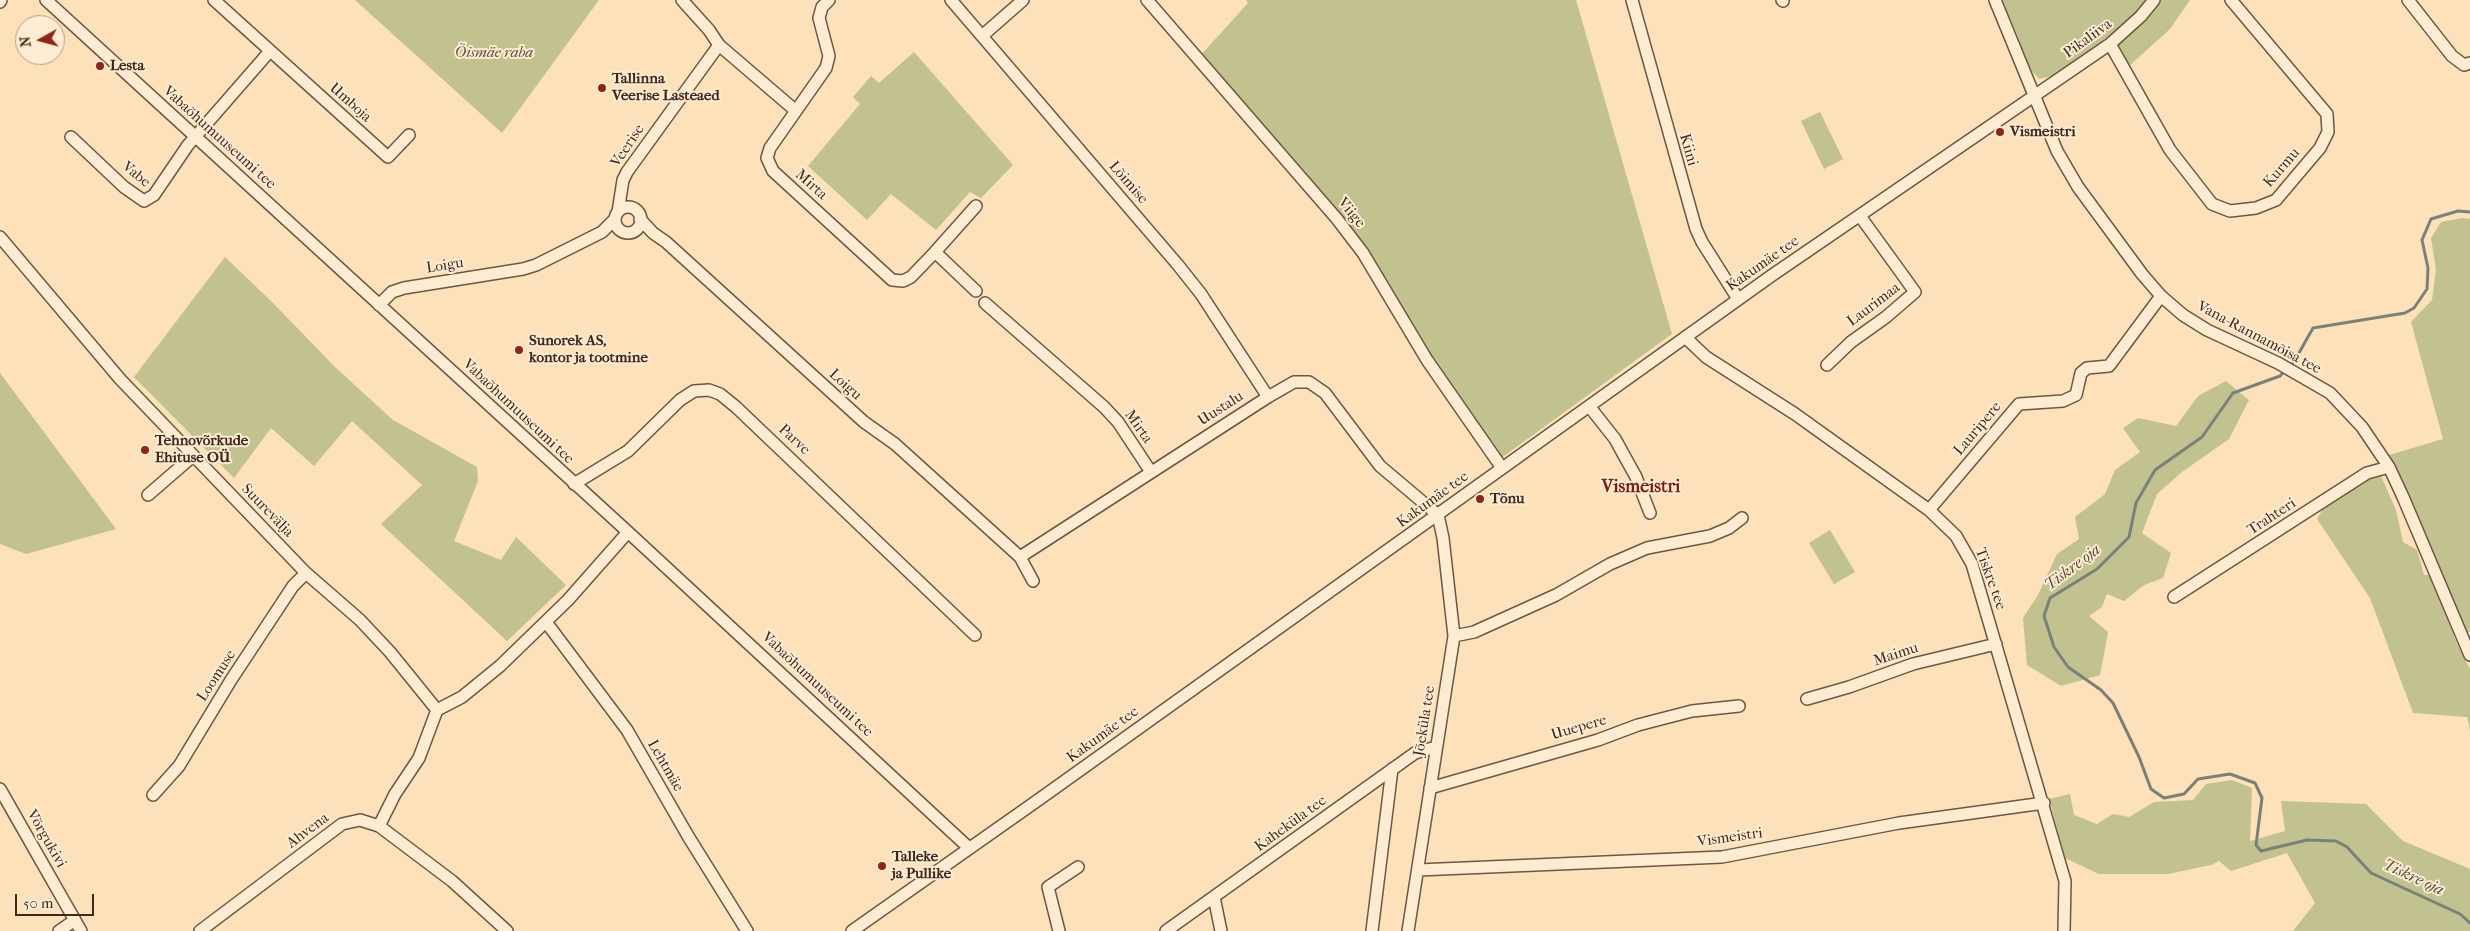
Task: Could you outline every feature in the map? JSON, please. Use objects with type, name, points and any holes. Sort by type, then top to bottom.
[{"type":"street","name":"Vabaõhumuuseumi tee","points":[[46,0],[628,532],[968,847]]},
{"type":"street","name":"Umboja","points":[[214,0],[388,157],[409,135]]},
{"type":"street","points":[[682,0],[709,30],[719,45],[796,111]]},
{"type":"street","name":"Mirta","points":[[829,0],[822,8],[819,18],[830,56],[826,68],[770,148],[767,158],[774,171],[892,280],[903,281],[910,277],[935,252]]},
{"type":"street","name":"Lõimise","points":[[951,0],[1178,265],[1201,294],[1268,397]]},
{"type":"street","points":[[982,36],[1024,0]]},
{"type":"street","name":"Viige","points":[[1147,0],[1338,219],[1363,253],[1427,360],[1502,468]]},
{"type":"street","name":"Kiini","points":[[1632,0],[1696,230],[1738,299]]},
{"type":"street","name":"Vana-Rannamõisa tee","points":[[1995,0],[2057,151],[2078,187],[2142,274],[2161,296],[2183,314],[2207,330],[2299,374],[2330,394],[2362,426],[2389,467],[2470,655]]},
{"type":"street","name":"Pikaliiva","points":[[2033,95],[2110,44],[2141,16],[2154,0]]},
{"type":"street","name":"Kurmu","points":[[2110,44],[2170,150],[2212,204],[2230,211],[2256,208],[2276,200],[2320,148],[2328,132],[2327,114],[2231,0]]},
{"type":"street","points":[[2408,0],[2452,56],[2464,65],[2470,63]]},
{"type":"street","name":"Veerise","points":[[616,215],[627,172],[719,45]]},
{"type":"street","points":[[195,137],[270,51]]},
{"type":"street","name":"Kakumäe tee","points":[[855,930],[968,847],[1041,798],[1738,299],[2033,95]]},
{"type":"street","name":"Vabe","points":[[71,137],[124,187],[144,202],[154,195],[195,137]]},
{"type":"street","name":"Veerise","points":[[621,191],[633,208]]},
{"type":"street","points":[[976,206],[935,252],[976,291]]},
{"type":"street","points":[[624,208],[633,208],[638,212],[640,219],[629,231],[617,226],[616,215],[624,208]]},
{"type":"street","name":"Loigu","points":[[380,305],[392,292],[404,288],[523,269],[536,265],[602,232],[616,215]]},
{"type":"street","name":"Laurimaa","points":[[1827,365],[1851,342],[1886,317],[1915,292],[1860,216]]},
{"type":"street","name":"Loigu","points":[[640,219],[652,233],[666,242],[864,422],[894,444],[1020,557]]},
{"type":"street","name":"Loigu","points":[[602,232],[629,231],[652,233]]},
{"type":"street","name":"Suurevälja","points":[[0,237],[120,379],[306,573],[366,627],[390,652],[437,710]]},
{"type":"street","name":"Lauripere","points":[[1929,510],[2019,404],[2063,401],[2076,395],[2081,373],[2087,368],[2109,366],[2161,296]]},
{"type":"street","name":"Mirta","points":[[985,302],[1104,407],[1118,422],[1151,472]]},
{"type":"street","name":"Tiskre tee","points":[[1685,337],[1706,357],[1795,414],[1929,510],[1956,536],[1972,564],[2044,803],[2065,881],[2064,931]]},
{"type":"street","name":"Uustalu","points":[[1020,557],[1294,382],[1309,382],[1325,393],[1380,466],[1438,515]]},
{"type":"street","name":"Parve","points":[[574,484],[628,451],[680,400],[694,391],[708,390],[720,394],[976,634]]},
{"type":"street","points":[[1589,406],[1615,439],[1636,477],[1650,513]]},
{"type":"street","points":[[148,495],[193,456]]},
{"type":"street","name":"Trahteri","points":[[2174,597],[2367,473],[2389,467]]},
{"type":"street","name":"Jõeküla tee","points":[[1408,931],[1454,636],[1443,538],[1438,515]]},
{"type":"street","points":[[1454,636],[1474,632],[1547,599],[1610,564],[1647,548],[1710,536],[1729,528],[1742,518]]},
{"type":"street","points":[[380,826],[396,794],[418,758],[437,710],[462,698],[546,622],[628,532]]},
{"type":"street","points":[[1020,557],[1032,582]]},
{"type":"street","name":"Loomuse","points":[[153,795],[179,766],[231,680],[293,586],[306,573]]},
{"type":"street","name":"Lehtmäe","points":[[546,622],[627,730],[688,836],[747,931]]},
{"type":"street","name":"Maimu","points":[[1807,699],[1849,687],[1912,664],[1996,644]]},
{"type":"street","name":"Uuepere","points":[[1430,788],[1598,740],[1638,725],[1692,711],[1739,706]]},
{"type":"street","name":"Kaheküla tee","points":[[1166,931],[1415,753],[1436,747]]},
{"type":"street","points":[[1372,931],[1392,769]]},
{"type":"street","name":"Võrgukivi","points":[[2,796],[81,931]]},
{"type":"street","name":"Vismeistri","points":[[1418,870],[1722,857],[1899,823],[2044,803]]},
{"type":"street","name":"Ahvena","points":[[200,931],[342,824],[360,820],[380,826],[452,881],[507,931]]},
{"type":"street","points":[[1059,931],[1048,887],[1078,867]]},
{"type":"street","points":[[1214,897],[1221,931]]},
{"type":"street","points":[[59,931],[75,920]]},
{"type":"green space","name":"Õismäe raba","points":[[355,0],[599,0],[502,133]]},
{"type":"green space","points":[[1246,0],[1576,0],[1672,334],[1500,459],[1440,374],[1383,280],[1200,56],[1248,3]]},
{"type":"green space","points":[[2002,0],[2148,0],[2120,28],[2101,42],[2052,76],[2039,79],[2027,65],[2018,37]]},
{"type":"green space","points":[[2159,0],[2190,0],[2170,29],[2128,67],[2117,42]]},
{"type":"green space","points":[[914,52],[1013,165],[981,198],[970,192],[936,230],[891,194],[867,220],[808,166],[860,104],[853,97],[871,76],[879,83]]},
{"type":"green space","points":[[1820,112],[1843,159],[1824,169],[1801,121]]},
{"type":"green space","points":[[2462,218],[2470,219],[2470,632],[2467,633],[2386,456],[2443,439],[2411,322],[2432,300],[2436,269],[2431,238],[2441,222]]},
{"type":"green space","points":[[225,257],[336,368],[393,420],[477,467],[478,481],[454,541],[501,560],[516,537],[566,585],[507,641],[381,524],[422,485],[352,421],[314,466],[271,428],[234,478],[134,377]]},
{"type":"green space","points":[[0,373],[116,529],[26,554],[0,544]]},
{"type":"green space","points":[[2226,381],[2249,400],[2229,439],[2182,472],[2157,494],[2142,533],[2171,553],[2163,578],[2144,585],[2124,601],[2107,594],[2102,607],[2089,616],[2108,632],[2100,675],[2061,686],[2027,665],[2023,618],[2038,595],[2057,554],[2079,539],[2075,517],[2105,494],[2115,470],[2140,452],[2123,428],[2138,418],[2176,426],[2198,396]]},
{"type":"green space","points":[[2381,476],[2396,510],[2403,542],[2417,550],[2424,575],[2431,575],[2457,644],[2470,669],[2470,730],[2467,717],[2413,713],[2370,598],[2317,519],[2324,507],[2360,482]]},
{"type":"green space","points":[[1830,530],[1855,572],[1834,584],[1809,543]]},
{"type":"green space","points":[[2232,780],[2252,788],[2250,841],[2285,831],[2281,801],[2366,804],[2403,841],[2470,869],[2470,931],[2293,931],[2315,903],[2287,853],[2231,871],[2219,861],[2211,865],[2168,874],[2099,874],[2065,858],[2049,799],[2070,794],[2074,815],[2097,824],[2113,814],[2129,817],[2154,802],[2193,800],[2206,784]]},
{"type":"waterway","name":"Tiskre oja","points":[[2290,366],[2313,328],[2405,313],[2414,308],[2427,289],[2428,268],[2422,240],[2431,219],[2458,211],[2470,212]]},
{"type":"waterway","name":"Tiskre oja","points":[[2285,371],[2280,376],[2233,393],[2202,437],[2155,470],[2136,503],[2129,537],[2097,569],[2050,598],[2044,616],[2054,647],[2068,667],[2101,690],[2113,703],[2139,757],[2151,789],[2164,798],[2184,794],[2198,779],[2230,774],[2255,783],[2262,798],[2256,845],[2261,851],[2307,840],[2336,841],[2347,847],[2371,873],[2460,914],[2470,923]]},
{"type":"place","name":"Lesta","points":[[100,66]]},
{"type":"place","name":"Tallinna Veerise Lasteaed","points":[[602,88]]},
{"type":"place","name":"Vismeistri","points":[[2000,132]]},
{"type":"place","name":"Sunorek AS, kontor ja tootmine","points":[[519,350]]},
{"type":"place","name":"Tehnovõrkude Ehituse OÜ","points":[[145,450]]},
{"type":"place","name":"Tõnu","points":[[1480,499]]},
{"type":"place","name":"Talleke ja Pullike","points":[[882,866]]},
{"type":"district","name":"Vismeistri","points":[[1641,488]]}]
